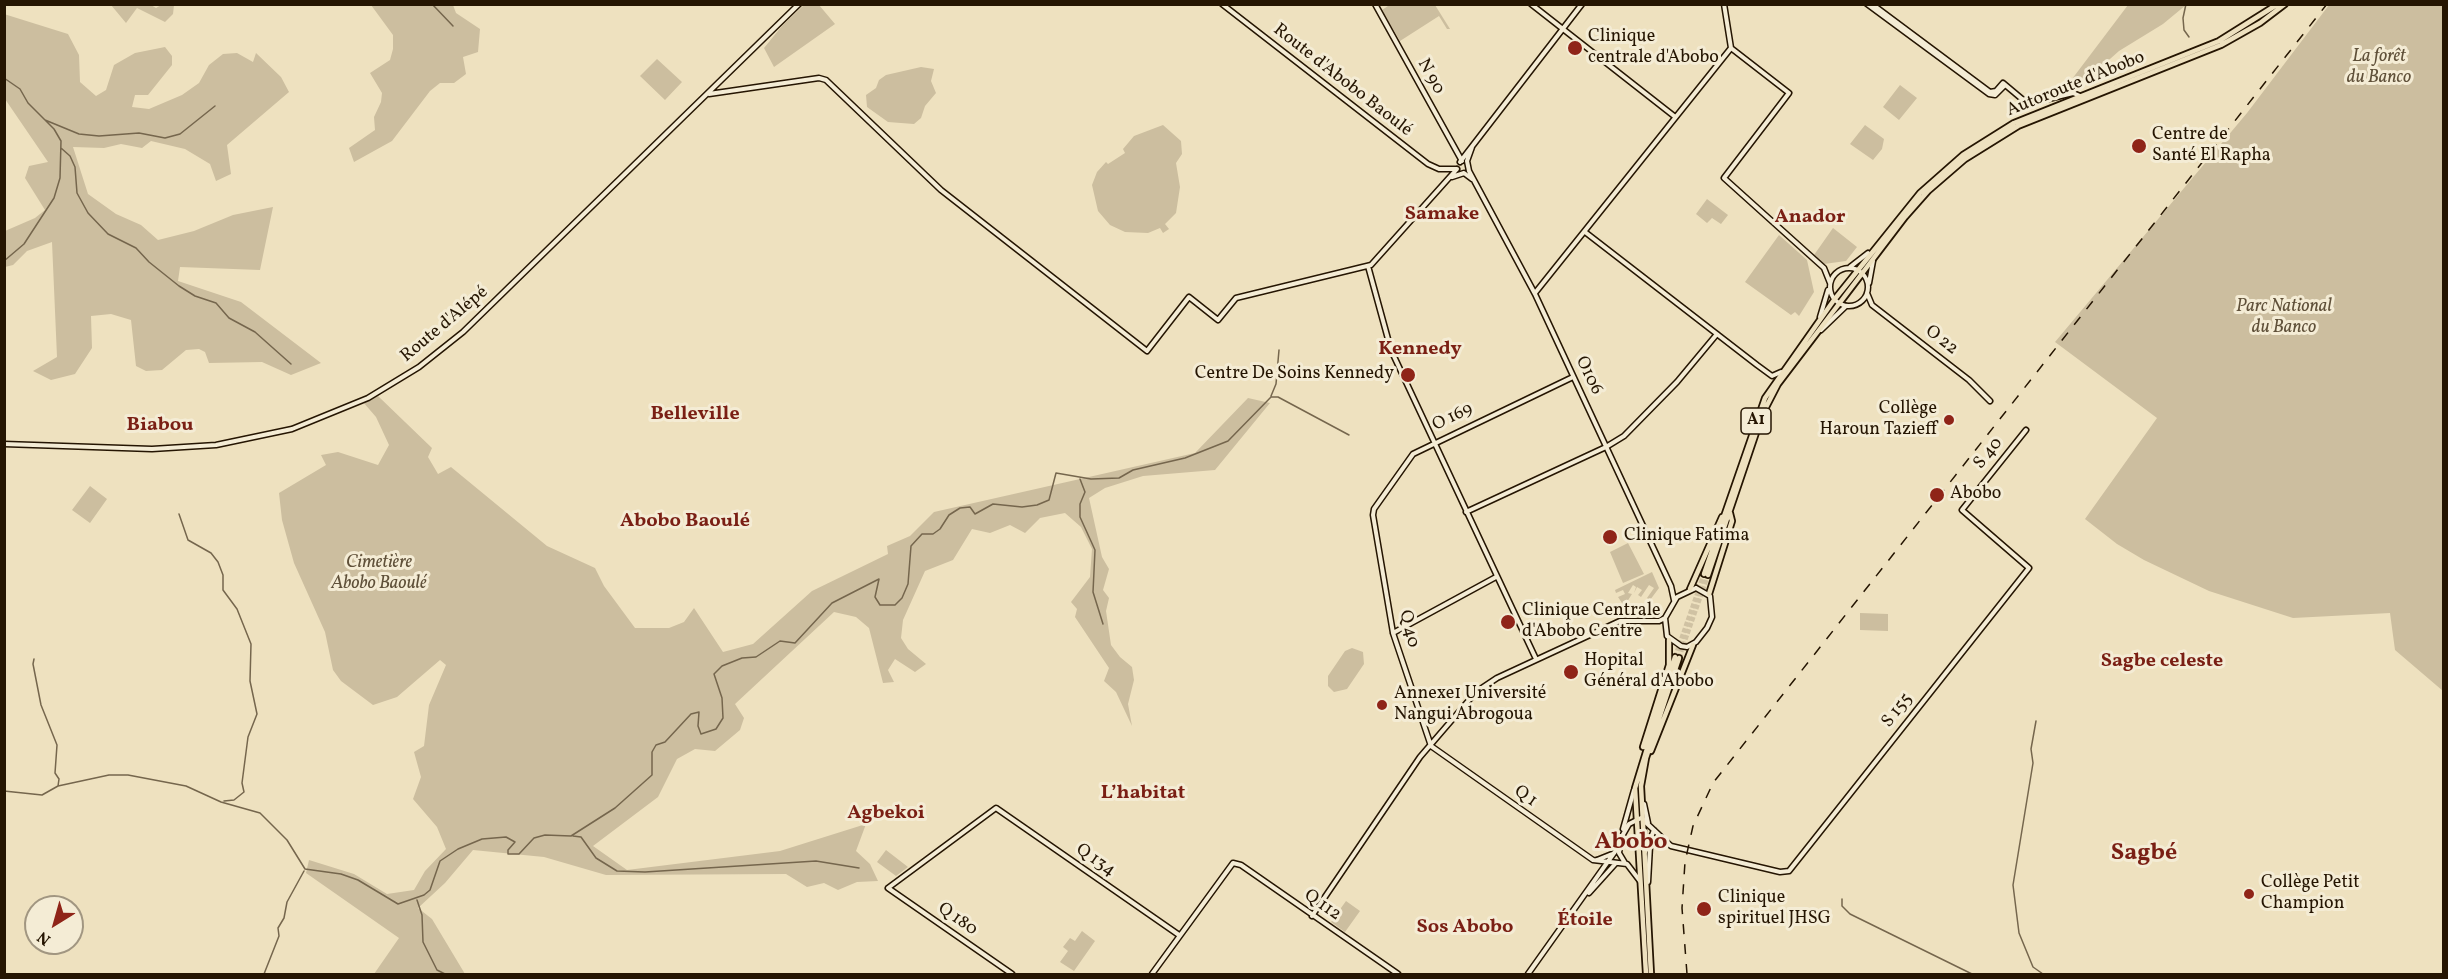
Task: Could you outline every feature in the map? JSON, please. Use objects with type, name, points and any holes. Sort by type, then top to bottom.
[{"type":"main road","name":"Autoroute d'Abobo","points":[[1860,272],[1877,245],[1920,192],[1963,155],[2014,123],[2219,41],[2278,4]]},
{"type":"main road","name":"Autoroute d'Abobo","points":[[1836,302],[1929,191],[1965,159],[2018,126],[2215,48],[2253,28],[2285,4]]},
{"type":"main road","points":[[1868,253],[1877,245]]},
{"type":"main road","name":"A1","points":[[1836,302],[1816,334],[1778,384],[1766,407],[1706,575],[1723,515],[1758,414],[1781,372],[1836,302]]},
{"type":"main road","points":[[1765,422],[1766,407]]},
{"type":"main road","points":[[1709,594],[1732,521],[1730,513]]},
{"type":"main road","points":[[1690,589],[1717,523],[1723,515]]},
{"type":"main road","points":[[1638,818],[1644,739],[1670,659],[1669,640]]},
{"type":"main road","points":[[1644,758],[1693,645]]},
{"type":"main road","points":[[1648,975],[1646,888],[1635,788],[1677,657]]},
{"type":"main road","points":[[1641,857],[1640,882],[1648,975]]},
{"type":"main road","points":[[1646,888],[1648,882]]},
{"type":"street","name":"Route d'Alépé","points":[[4,444],[152,449],[216,445],[294,429],[368,398],[419,368],[463,332],[799,4]]},
{"type":"street","name":"Route d'Abobo Baoulé","points":[[1222,4],[1428,164],[1437,168],[1461,167]]},
{"type":"street","name":"N 90","points":[[1375,4],[1457,152],[1461,167],[1474,182]]},
{"type":"street","points":[[1531,4],[1674,116]]},
{"type":"street","points":[[1461,167],[1466,153],[1582,4]]},
{"type":"street","points":[[1724,4],[1731,48],[1789,93],[1724,178],[1824,268],[1836,302],[1846,306],[1872,305],[1867,293]]},
{"type":"street","points":[[1869,4],[1989,94],[1999,93],[2004,84],[2028,104],[2073,93],[2080,96]]},
{"type":"street","points":[[1535,294],[1674,116],[1731,48]]},
{"type":"street","points":[[708,94],[819,78],[826,80],[941,190],[1147,351],[1189,297],[1218,320],[1236,298],[1375,263],[1461,167],[1472,147]]},
{"type":"street","points":[[1457,152],[1466,153]]},
{"type":"street","name":"O106","points":[[1474,182],[1535,294],[1671,586],[1674,600]]},
{"type":"street","points":[[1585,232],[1772,376],[1781,372]]},
{"type":"street","points":[[1824,268],[1838,271],[1848,268],[1868,253]]},
{"type":"street","points":[[1859,304],[1867,293],[1873,259]]},
{"type":"street","points":[[1368,266],[1391,350],[1536,659]]},
{"type":"street","points":[[1848,268],[1860,272],[1868,286]]},
{"type":"street","points":[[1818,323],[1830,285],[1838,271]]},
{"type":"street","name":"O 22","points":[[1872,305],[1963,375],[1990,401]]},
{"type":"street","points":[[1816,334],[1846,306]]},
{"type":"street","points":[[1466,512],[1606,447],[1637,424],[1717,334]]},
{"type":"street","name":"O 169","points":[[1373,515],[1374,508],[1411,455],[1573,377]]},
{"type":"street","name":"S 40","points":[[2026,430],[1962,510],[2029,568]]},
{"type":"street","name":"Q 40","points":[[1373,515],[1393,633],[1431,746]]},
{"type":"street","name":"S 155","points":[[1665,842],[1671,846],[1767,869],[1789,871],[2029,568]]},
{"type":"street","points":[[1393,633],[1496,576]]},
{"type":"street","points":[[1671,586],[1683,592]]},
{"type":"street","points":[[1700,588],[1709,594],[1713,604],[1712,617],[1704,633],[1693,645],[1681,646],[1669,640],[1665,629],[1665,618],[1674,600],[1690,589],[1700,588]]},
{"type":"street","points":[[1312,916],[1431,746],[1476,692],[1497,678],[1620,621],[1653,621],[1665,618]]},
{"type":"street","points":[[1653,621],[1665,629]]},
{"type":"street","name":"Q 1","points":[[1431,746],[1595,861],[1626,863]]},
{"type":"street","points":[[1528,975],[1586,896],[1619,845],[1635,788]]},
{"type":"street","points":[[1640,794],[1648,824]]},
{"type":"street","name":"Q 180","points":[[996,808],[888,888],[1012,975]]},
{"type":"street","name":"Q 134","points":[[996,808],[1179,935]]},
{"type":"street","points":[[1623,833],[1638,818],[1648,824],[1665,842]]},
{"type":"street","points":[[1626,863],[1641,857],[1654,830]]},
{"type":"street","points":[[1650,842],[1665,842]]},
{"type":"street","points":[[1648,882],[1650,842]]},
{"type":"street","points":[[1619,845],[1620,858],[1640,882]]},
{"type":"street","points":[[1601,873],[1595,861],[1613,854]]},
{"type":"street","points":[[1586,896],[1617,862]]},
{"type":"street","name":"Q 112","points":[[1179,935],[1230,863],[1240,865],[1398,975]]},
{"type":"street","points":[[1152,975],[1179,935]]},
{"type":"green space","points":[[805,4],[819,5],[835,24],[774,67],[764,48],[782,26]]},
{"type":"green space","points":[[111,5],[151,5],[156,8],[161,5],[174,5],[173,14],[165,22],[137,8],[126,23]]},
{"type":"green space","points":[[371,5],[453,5],[456,13],[480,29],[478,52],[463,57],[466,74],[454,83],[440,83],[430,91],[392,141],[354,162],[349,148],[375,130],[374,117],[381,102],[382,93],[370,73],[390,60],[393,49],[393,35]]},
{"type":"green space","points":[[1384,5],[1435,5],[1450,29],[1447,29],[1439,16],[1400,41],[1382,10],[1388,6]]},
{"type":"green space","points":[[2128,5],[2186,5],[2163,24],[2119,51],[2093,74],[2066,87]]},
{"type":"green space","name":"Parc National du Banco","points":[[2329,5],[2443,5],[2443,691],[2395,650],[2390,613],[2293,618],[2209,591],[2144,560],[2117,544],[2085,519],[2157,418],[2055,342],[2247,113]]},
{"type":"green space","points":[[4,14],[68,34],[79,55],[80,82],[96,96],[106,90],[114,65],[135,53],[165,47],[172,56],[172,65],[148,95],[135,95],[132,107],[149,109],[182,95],[199,83],[209,65],[223,54],[237,53],[253,62],[256,53],[281,77],[289,92],[227,145],[231,174],[216,181],[210,164],[185,149],[151,141],[142,148],[121,144],[104,148],[73,147],[88,194],[116,214],[141,225],[158,240],[194,231],[233,215],[273,207],[260,270],[180,267],[178,281],[241,302],[321,363],[291,375],[262,362],[209,363],[205,352],[199,349],[186,350],[162,370],[146,371],[136,366],[131,320],[111,314],[91,316],[92,348],[75,374],[51,380],[33,371],[57,357],[52,242],[27,251],[13,265],[5,267],[5,231],[35,218],[45,210],[25,178],[29,166],[48,162],[5,99]]},
{"type":"green space","points":[[657,59],[682,82],[665,100],[640,76]]},
{"type":"green space","points":[[921,67],[934,69],[931,81],[936,93],[925,106],[921,118],[914,124],[888,122],[867,107],[866,95],[876,88],[879,80],[886,75]]},
{"type":"green space","points":[[1900,85],[1917,98],[1899,120],[1883,107]]},
{"type":"green space","points":[[1163,125],[1181,141],[1182,154],[1176,163],[1180,187],[1176,213],[1165,224],[1169,229],[1163,233],[1160,228],[1148,233],[1125,232],[1110,225],[1098,211],[1092,185],[1097,172],[1106,162],[1108,164],[1125,153],[1123,149],[1134,136]]},
{"type":"green space","points":[[1865,125],[1884,139],[1882,149],[1873,160],[1850,144]]},
{"type":"green space","points":[[1707,199],[1728,215],[1721,224],[1712,218],[1707,223],[1696,214]]},
{"type":"green space","points":[[1833,228],[1857,247],[1846,261],[1824,264],[1814,255]]},
{"type":"green space","points":[[1779,235],[1807,260],[1814,292],[1799,316],[1795,312],[1791,315],[1745,282]]},
{"type":"green space","name":"Cimetière Abobo Baoulé","points":[[378,396],[432,448],[428,457],[438,474],[451,467],[547,546],[595,568],[604,586],[635,628],[669,628],[684,622],[694,608],[723,652],[753,644],[812,591],[888,554],[887,546],[910,536],[934,512],[1195,453],[1248,398],[1270,403],[1215,470],[1143,476],[1105,488],[1089,498],[1102,557],[1109,569],[1103,590],[1109,598],[1106,611],[1111,645],[1132,667],[1134,680],[1128,704],[1132,726],[1116,692],[1104,681],[1109,668],[1075,617],[1077,609],[1071,602],[1090,577],[1092,549],[1081,527],[1065,513],[1040,518],[1025,533],[1010,525],[990,533],[972,529],[953,560],[925,571],[903,620],[901,638],[908,649],[926,664],[915,672],[895,659],[888,670],[894,682],[883,683],[869,628],[856,617],[834,612],[735,704],[744,718],[740,730],[715,751],[695,749],[677,759],[658,797],[593,846],[627,870],[780,851],[866,824],[856,851],[870,864],[878,881],[857,882],[838,890],[824,883],[807,887],[786,874],[606,875],[544,857],[473,850],[445,883],[418,908],[432,919],[465,974],[374,974],[399,938],[306,873],[309,860],[354,874],[387,894],[414,890],[425,871],[446,849],[437,827],[413,799],[421,777],[414,752],[424,746],[429,705],[446,665],[440,660],[397,697],[373,705],[341,681],[333,670],[325,632],[294,563],[282,520],[279,493],[326,465],[321,455],[338,452],[378,465],[389,445],[376,417],[363,402]]},
{"type":"green space","points":[[90,486],[107,499],[90,523],[72,510]]},
{"type":"green space","points":[[1628,543],[1644,574],[1623,583],[1610,552]]},
{"type":"green space","points":[[1652,572],[1659,588],[1650,600],[1647,598],[1654,588],[1649,585],[1641,597],[1638,595],[1642,590],[1637,587],[1634,593],[1636,587],[1633,585],[1628,593],[1632,594],[1625,605],[1627,607],[1629,604],[1634,607],[1628,612],[1618,597],[1625,594],[1623,590],[1616,593],[1615,590]]},
{"type":"green space","points":[[1860,613],[1888,614],[1888,631],[1860,630]]},
{"type":"green space","points":[[1352,648],[1363,652],[1364,664],[1347,689],[1334,692],[1328,686],[1328,676],[1345,651]]},
{"type":"green space","points":[[886,850],[908,867],[896,876],[877,862]]},
{"type":"green space","points":[[1346,901],[1360,911],[1345,932],[1331,922]]},
{"type":"green space","points":[[1082,931],[1095,941],[1074,971],[1060,962],[1068,951],[1063,947],[1070,938],[1075,941]]},
{"type":"waterway","points":[[432,4],[453,26]]},
{"type":"waterway","points":[[2186,4],[2183,18],[2184,30],[2189,37]]},
{"type":"waterway","points":[[4,78],[20,89],[28,103],[54,129],[61,141],[60,178],[54,198],[24,244],[4,261]]},
{"type":"waterway","points":[[45,120],[79,134],[99,136],[139,133],[165,138],[180,134],[215,106]]},
{"type":"waterway","points":[[61,148],[70,156],[75,167],[77,193],[88,213],[108,234],[136,248],[149,262],[179,286],[195,296],[216,303],[229,318],[255,332],[291,364]]},
{"type":"waterway","points":[[1271,396],[1276,384],[1279,350]]},
{"type":"waterway","points":[[4,791],[42,795],[58,786],[109,775],[128,775],[186,786],[221,802],[260,813],[287,840],[305,869],[341,874],[358,880],[398,904],[424,895],[430,890],[440,861],[458,849],[482,839],[506,837],[515,842],[508,850],[508,854],[519,854],[534,838],[545,835],[571,836],[615,808],[652,775],[652,752],[656,745],[665,742],[691,714],[699,712],[698,726],[701,734],[716,729],[723,718],[722,698],[714,674],[722,666],[742,658],[756,657],[780,641],[795,643],[832,603],[879,579],[875,597],[880,605],[895,605],[902,598],[908,584],[911,546],[922,534],[933,534],[940,529],[949,515],[960,508],[970,507],[975,514],[993,504],[1022,507],[1037,505],[1049,500],[1056,473],[1091,479],[1119,478],[1133,470],[1185,458],[1228,441],[1271,397],[1278,397],[1349,435]]},
{"type":"waterway","points":[[1080,479],[1085,492],[1080,504],[1080,517],[1095,550],[1093,592],[1103,624]]},
{"type":"waterway","points":[[179,514],[188,540],[211,553],[218,562],[223,575],[223,590],[237,609],[251,644],[250,681],[257,714],[248,737],[242,783],[244,792],[234,800],[224,801]]},
{"type":"waterway","points":[[34,659],[41,705],[57,745],[55,773],[59,779],[58,786]]},
{"type":"waterway","points":[[2036,721],[2031,749],[2033,763],[2013,885],[2019,933],[2033,967],[2043,974]]},
{"type":"waterway","points":[[573,836],[581,837],[596,858],[617,871],[645,872],[816,861],[859,868]]},
{"type":"waterway","points":[[264,974],[279,936],[278,928],[284,918],[287,902],[304,871]]},
{"type":"waterway","points":[[1842,899],[1842,906],[1850,914],[1972,974]]},
{"type":"waterway","points":[[417,900],[422,915],[423,942],[437,970],[445,974]]},
{"type":"tunnel","points":[[1675,657],[1704,574]]},
{"type":"tunnel","points":[[1679,658],[1708,575]]},
{"type":"railway","points":[[1687,974],[1682,908],[1685,862],[1693,826],[1713,783],[2327,4]]},
{"type":"place","name":"Clinique centrale d'Abobo","points":[[1575,48]]},
{"type":"place","name":"Centre de Santé El Rapha","points":[[2139,146]]},
{"type":"place","name":"Centre De Soins Kennedy","points":[[1408,375]]},
{"type":"place","name":"Collège Haroun Tazieff","points":[[1949,420]]},
{"type":"place","name":"Abobo","points":[[1937,495]]},
{"type":"place","name":"Clinique Fatima","points":[[1610,537]]},
{"type":"place","name":"Clinique Centrale d'Abobo Centre","points":[[1508,622]]},
{"type":"place","name":"Hopital Général d'Abobo","points":[[1571,672]]},
{"type":"place","name":"Annexe1 Université Nangui Abrogoua","points":[[1382,705]]},
{"type":"place","name":"Collège Petit Champion","points":[[2249,894]]},
{"type":"place","name":"Clinique spirituel JHSG","points":[[1704,909]]},
{"type":"district","name":"Samake","points":[[1442,215]]},
{"type":"district","name":"Anador","points":[[1810,218]]},
{"type":"district","name":"Kennedy","points":[[1420,350]]},
{"type":"district","name":"Belleville","points":[[695,415]]},
{"type":"district","name":"Biabou","points":[[160,426]]},
{"type":"district","name":"Abobo Baoulé","points":[[685,522]]},
{"type":"district","name":"Sagbe celeste","points":[[2162,662]]},
{"type":"district","name":"L’habitat","points":[[1143,794]]},
{"type":"district","name":"Agbekoi","points":[[886,814]]},
{"type":"district","name":"Abobo","points":[[1631,844]]},
{"type":"district","name":"Sagbé","points":[[2144,855]]},
{"type":"district","name":"Étoile","points":[[1585,921]]},
{"type":"district","name":"Sos Abobo","points":[[1465,928]]},
{"type":"park label","name":"La forêt du Banco","points":[[2379,68]]}]
